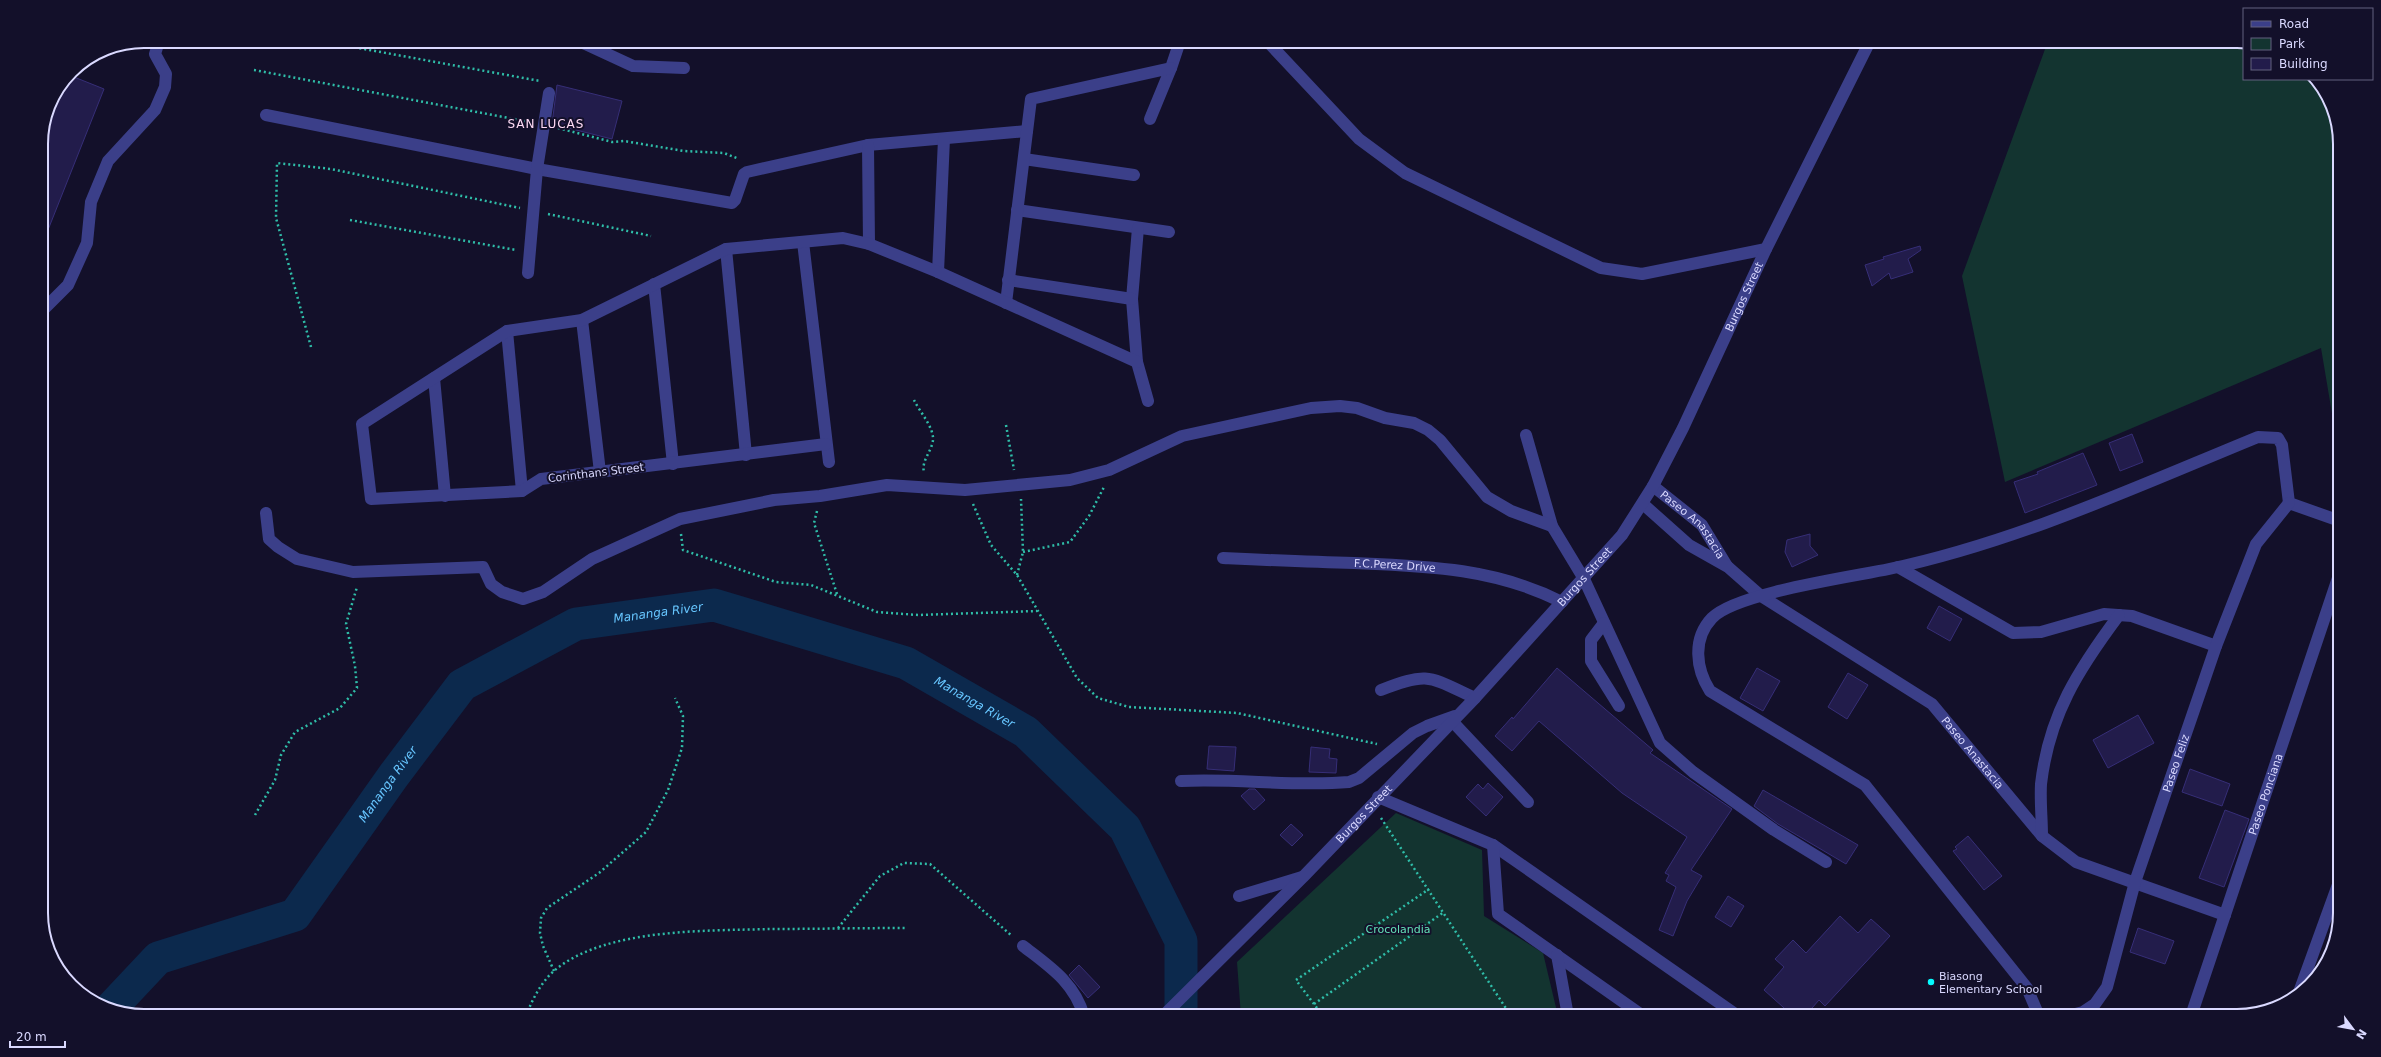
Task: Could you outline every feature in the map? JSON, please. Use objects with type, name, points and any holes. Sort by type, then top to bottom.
[{"type":"street","points":[[48,305],[68,285],[87,243],[91,202],[108,161],[155,110],[165,87],[166,74],[156,54],[157,48]]},
{"type":"street","points":[[594,48],[632,66],[684,68]]},
{"type":"street","points":[[1150,119],[1178,48]]},
{"type":"street","points":[[1274,48],[1359,139],[1405,174],[1601,268],[1642,274],[1766,249]]},
{"type":"street","name":"Burgos Street","points":[[1170,1009],[1303,877],[1378,797],[1475,698],[1622,536],[1653,486],[1683,428],[1766,249],[1866,48]]},
{"type":"street","points":[[1006,303],[1031,99],[1171,68]]},
{"type":"street","points":[[528,273],[538,169],[549,93]]},
{"type":"street","points":[[266,115],[538,169],[732,203],[735,200],[744,174],[764,169],[868,145],[1027,131]]},
{"type":"street","points":[[938,272],[944,139]]},
{"type":"street","points":[[868,145],[869,244]]},
{"type":"street","points":[[1024,159],[1134,175]]},
{"type":"street","points":[[1017,210],[1169,232]]},
{"type":"street","points":[[1138,228],[1132,299],[1137,362],[1148,401]]},
{"type":"street","points":[[507,331],[522,492],[371,499],[362,424],[507,331],[582,320],[726,249],[842,238],[869,244],[938,272],[1137,362]]},
{"type":"street","points":[[803,242],[826,444],[830,462]]},
{"type":"street","points":[[726,249],[746,455]]},
{"type":"street","points":[[1008,280],[1132,299]]},
{"type":"street","points":[[654,284],[673,464]]},
{"type":"street","points":[[582,320],[600,472]]},
{"type":"street","points":[[434,378],[445,496]]},
{"type":"street","points":[[266,513],[269,538],[278,547],[297,559],[353,572],[483,567],[491,584],[502,592],[523,599],[543,592],[592,559],[680,519],[774,500],[820,496],[887,485],[928,486],[965,490],[1070,480],[1109,470],[1182,436],[1311,408],[1340,406],[1357,408],[1385,418],[1414,424],[1428,430],[1440,440],[1487,497],[1511,511],[1552,526]]},
{"type":"street","points":[[1526,435],[1552,526],[1584,579],[1660,743],[1699,776],[1774,830],[1826,862]]},
{"type":"street","points":[[2036,1009],[2027,988],[1865,785],[1710,691],[1702,679],[1698,663],[1698,648],[1702,633],[1712,619],[1722,611],[1742,601],[1898,567],[2027,531],[2258,437],[2278,438],[2282,445],[2289,503],[2333,519]]},
{"type":"street","name":"Corinthans Street","points":[[522,492],[541,479],[673,464],[826,444]]},
{"type":"street","name":"Paseo Anastacia","points":[[1653,486],[1702,526],[1728,566]]},
{"type":"street","name":"Paseo Feliz","points":[[2088,1009],[2095,1004],[2107,987],[2135,882],[2216,646],[2256,544],[2289,503]]},
{"type":"street","name":"Paseo Anastacia","points":[[1642,504],[1689,545],[1728,566],[1761,596],[1932,704],[2042,836],[2076,862],[2225,915]]},
{"type":"street","name":"F.C.Perez Drive","points":[[1223,558],[1423,566],[1498,576],[1541,592],[1562,602]]},
{"type":"street","points":[[1898,567],[2013,633],[2041,632],[2104,614],[2132,616],[2216,646]]},
{"type":"street","name":"Paseo Ponciana","points":[[2193,1009],[2333,593]]},
{"type":"street","points":[[2042,836],[2041,784],[2054,721],[2083,663],[2119,615]]},
{"type":"street","points":[[1604,623],[1591,640],[1591,662],[1619,706]]},
{"type":"street","points":[[1381,690],[1418,677],[1431,678],[1475,698]]},
{"type":"street","points":[[1181,780],[1214,779],[1277,784],[1350,782],[1359,778],[1396,748],[1427,726],[1455,718],[1528,802]]},
{"type":"street","points":[[1378,797],[1494,845],[1728,1009]]},
{"type":"street","points":[[1494,845],[1498,914],[1633,1009]]},
{"type":"street","points":[[1239,896],[1303,877]]},
{"type":"street","points":[[2302,983],[2333,898]]},
{"type":"street","points":[[1023,946],[1060,974],[1079,999],[1082,1009]]},
{"type":"street","points":[[1557,955],[1567,1009]]},
{"type":"path","points":[[361,48],[432,60],[516,78],[533,79],[551,84],[549,93]]},
{"type":"path","points":[[254,70],[544,125],[612,142],[624,141],[684,151],[724,153],[764,169]]},
{"type":"path","points":[[311,347],[276,218],[277,163],[330,169],[651,236]]},
{"type":"path","points":[[350,220],[530,253]]},
{"type":"path","points":[[914,400],[931,431],[933,439],[922,467],[928,486]]},
{"type":"path","points":[[1023,552],[1070,542],[1102,494],[1109,470]]},
{"type":"path","points":[[965,490],[991,545],[1017,575],[1077,678],[1098,698],[1129,707],[1237,713],[1396,748]]},
{"type":"path","points":[[820,496],[814,523],[837,594]]},
{"type":"path","points":[[680,519],[683,550],[776,582],[811,585],[837,594],[877,612],[918,615],[1037,611]]},
{"type":"path","points":[[255,815],[275,780],[281,755],[295,732],[340,708],[357,688],[355,666],[346,624],[358,585],[353,572]]},
{"type":"path","points":[[554,971],[543,946],[540,933],[541,918],[547,908],[600,873],[646,832],[668,790],[682,748],[683,716],[675,698]]},
{"type":"path","points":[[1384,824],[1429,889],[1506,1009]]},
{"type":"path","points":[[837,928],[880,876],[904,864],[930,864],[1023,946]]},
{"type":"path","points":[[1318,1009],[1296,980],[1429,889]]},
{"type":"path","points":[[1314,1004],[1444,912]]},
{"type":"path","points":[[529,1009],[532,1000],[554,971],[567,962],[603,945],[643,937],[704,931],[906,928]]},
{"type":"green space","points":[[2045,48],[2243,48],[2243,80],[2308,80],[2326,107],[2330,119],[2333,138],[2333,419],[2321,348],[2005,482],[1962,276]]},
{"type":"green space","name":"Crocolandia","points":[[1396,813],[1482,850],[1484,916],[1543,953],[1556,1009],[1240,1009],[1237,962]]},
{"type":"building","points":[[75,77],[104,89],[48,230],[48,138],[51,119],[55,107],[64,91]]},
{"type":"building","points":[[557,85],[622,101],[612,139],[552,124]]},
{"type":"building","points":[[1920,246],[1921,250],[1908,259],[1913,272],[1891,279],[1889,273],[1872,286],[1865,265],[1884,259],[1883,257]]},
{"type":"building","points":[[2132,434],[2143,462],[2120,471],[2109,443]]},
{"type":"building","points":[[2083,453],[2097,485],[2025,513],[2014,482],[2038,474],[2037,472]]},
{"type":"building","points":[[1810,534],[1810,546],[1818,555],[1792,567],[1785,552],[1787,540]]},
{"type":"building","points":[[1939,606],[1962,619],[1950,641],[1927,628]]},
{"type":"building","points":[[1557,668],[1653,750],[1650,753],[1732,809],[1691,870],[1702,876],[1687,901],[1673,936],[1659,930],[1676,887],[1666,881],[1669,875],[1665,873],[1687,837],[1622,793],[1539,721],[1512,751],[1495,736],[1512,717],[1513,719]]},
{"type":"building","points":[[1757,668],[1780,681],[1763,711],[1740,698]]},
{"type":"building","points":[[1848,673],[1868,685],[1847,719],[1828,707]]},
{"type":"building","points":[[2138,715],[2154,743],[2108,768],[2093,740]]},
{"type":"building","points":[[1209,746],[1236,747],[1234,771],[1207,769]]},
{"type":"building","points":[[1311,747],[1330,749],[1329,758],[1337,759],[1336,773],[1309,772]]},
{"type":"building","points":[[2190,769],[2230,784],[2222,806],[2182,792]]},
{"type":"building","points":[[1488,783],[1503,797],[1486,816],[1466,797],[1478,784],[1483,789]]},
{"type":"building","points":[[1249,789],[1255,789],[1265,800],[1254,810],[1241,796]]},
{"type":"building","points":[[1763,790],[1858,845],[1846,864],[1778,824],[1754,806]]},
{"type":"building","points":[[2225,810],[2249,819],[2224,887],[2199,878]]},
{"type":"building","points":[[1291,824],[1303,835],[1292,846],[1280,835]]},
{"type":"building","points":[[1968,836],[2002,876],[1984,890],[1953,851],[1957,849],[1955,847]]},
{"type":"building","points":[[1728,896],[1744,906],[1731,927],[1715,917]]},
{"type":"building","points":[[1840,916],[1858,933],[1871,919],[1890,936],[1825,1006],[1819,1000],[1811,1009],[1785,1009],[1764,990],[1784,967],[1775,959],[1793,940],[1806,953]]},
{"type":"building","points":[[2138,928],[2174,941],[2165,964],[2130,952]]},
{"type":"building","points":[[1079,965],[1100,987],[1088,998],[1069,975]]},
{"type":"waterway","name":"Mananga River","points":[[114,1004],[158,958],[295,915],[394,775],[462,685],[576,624],[714,605],[906,663],[1026,732],[1125,828],[1181,941],[1181,1009]]},
{"type":"place","name":"Biasong Elementary School","points":[[1931,982]]},
{"type":"district","name":"SAN LUCAS","points":[[546,124]]}]
